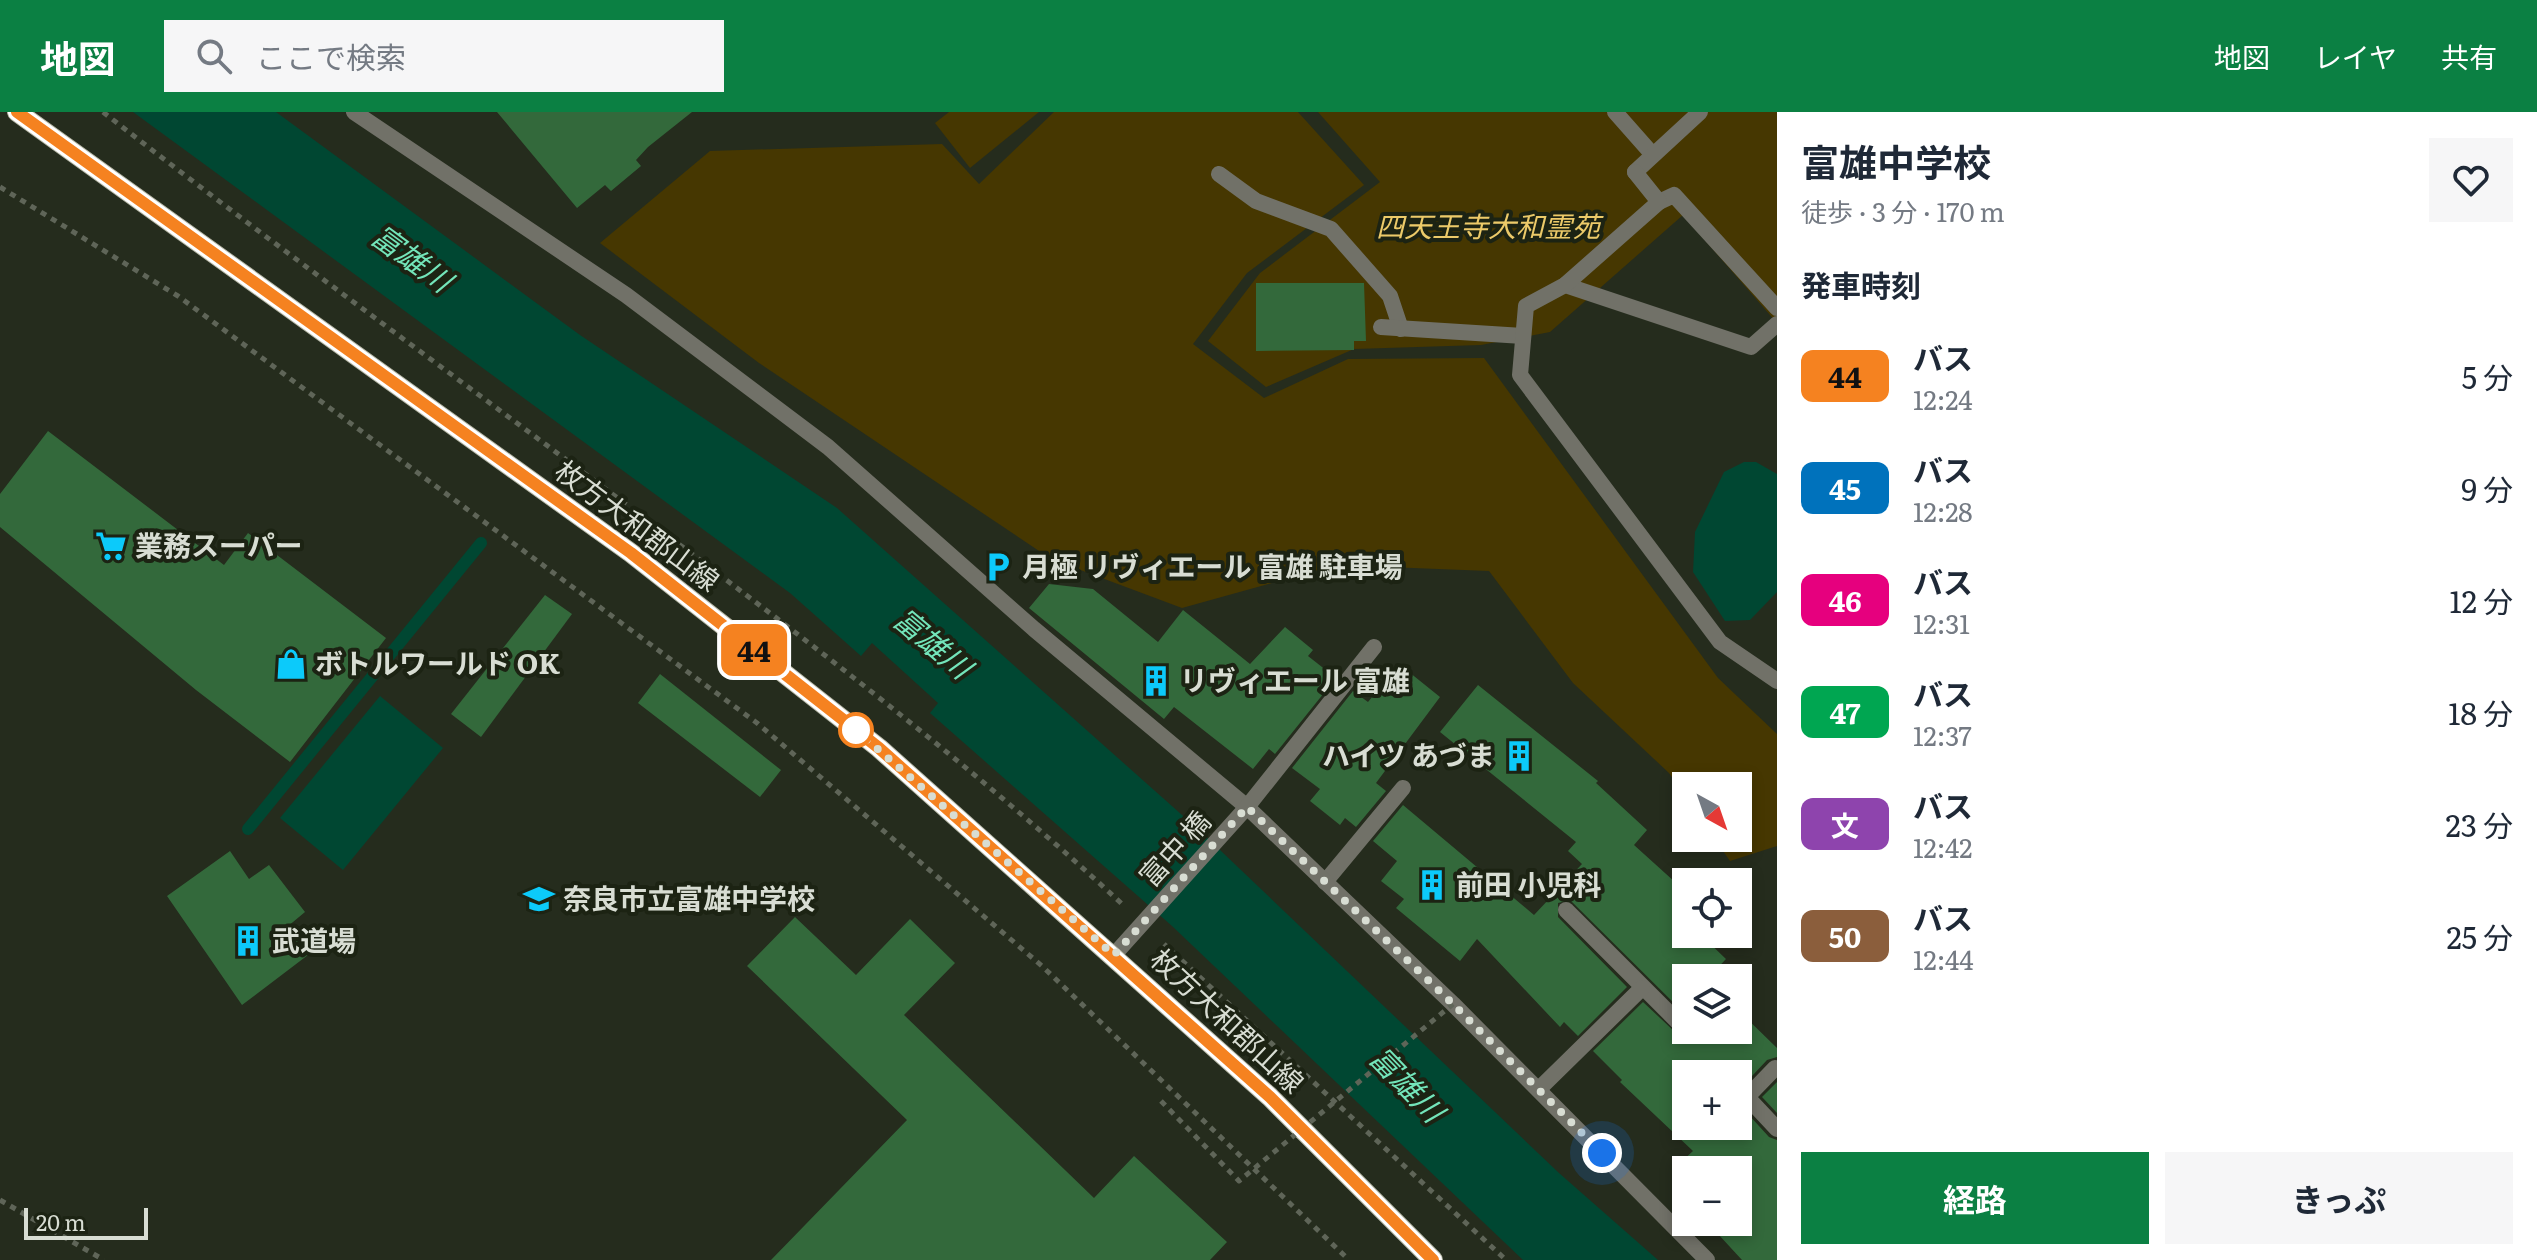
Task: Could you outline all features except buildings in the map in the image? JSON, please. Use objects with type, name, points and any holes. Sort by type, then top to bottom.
[{"type":"main road","name":"枚方大和郡山線","points":[[17,112],[631,553],[879,748],[1270,1097],[1433,1260]]},
{"type":"street","points":[[354,112],[626,295],[828,447],[1034,629],[1247,807],[1453,1004],[1707,1260]]},
{"type":"street","points":[[1615,112],[1653,155]]},
{"type":"street","points":[[1659,202],[1635,172],[1700,112]]},
{"type":"street","points":[[1219,174],[1256,201],[1331,229],[1390,296],[1401,329]]},
{"type":"street","points":[[1777,308],[1674,195],[1659,202],[1565,285],[1526,306],[1520,375],[1720,642],[1777,681]]},
{"type":"street","points":[[1565,285],[1751,347],[1777,324]]},
{"type":"street","points":[[1381,327],[1523,336]]},
{"type":"street","name":"富中 橋","points":[[1114,955],[1247,807],[1374,647]]},
{"type":"street","points":[[1325,882],[1403,788]]},
{"type":"street","points":[[1566,910],[1672,1016]]},
{"type":"street","points":[[1539,1089],[1642,988]]},
{"type":"street","points":[[1775,1068],[1747,1097],[1777,1129]]},
{"type":"path","points":[[0,187],[178,296],[757,723],[1042,966],[1349,1260]]},
{"type":"path","points":[[1161,1101],[1239,1181],[1453,1004]]},
{"type":"path","points":[[0,1200],[104,1260]]},
{"type":"green space","points":[[949,112],[1039,112],[970,168],[935,123]]},
{"type":"green space","points":[[1054,112],[1298,112],[1364,185],[1247,273],[1193,344],[1264,398],[1348,359],[1484,358],[1718,678],[1777,734],[1777,846],[1730,861],[1724,852],[1752,852],[1752,772],[1672,772],[1672,777],[1573,683],[1489,571],[1337,565],[1182,608],[1051,559],[759,363],[600,243],[710,151],[942,144],[979,184]]},
{"type":"green space","name":"四天王寺大和霊苑","points":[[1318,112],[1777,112],[1777,323],[1683,215],[1550,332],[1481,345],[1354,349],[1266,387],[1208,341],[1260,273],[1380,182]]},
{"type":"water","name":"富雄川","points":[[133,112],[276,112],[580,335],[837,508],[1200,831],[1559,1173],[1658,1260],[1523,1260],[1172,926],[930,713],[938,703],[872,643],[861,656],[790,593]]},
{"type":"water","points":[[1744,462],[1756,462],[1777,474],[1777,592],[1750,620],[1725,621],[1693,572],[1695,532],[1724,472]]},
{"type":"water","points":[[380,696],[443,748],[343,870],[280,818]]},
{"type":"waterway","points":[[248,829],[481,543]]},
{"type":"bus line","name":"44","points":[[17,112],[631,553],[879,748],[1270,1097],[1433,1260]]},
{"type":"place","name":"業務スーパー","points":[[111,546]]},
{"type":"place","name":"月極 リヴィエール 富雄 駐車場","points":[[998,567]]},
{"type":"place","name":"ボトルワールド OK","points":[[291,664]]},
{"type":"place","name":"リヴィエール 富雄","points":[[1156,681]]},
{"type":"place","name":"ハイツ あづま","points":[[1519,756]]},
{"type":"place","name":"前田 小児科","points":[[1432,885]]},
{"type":"place","name":"奈良市立富雄中学校","points":[[539,899]]},
{"type":"place","name":"武道場","points":[[248,941]]},
{"type":"route","points":[[856,730],[1114,955],[1247,807],[1453,1004],[1602,1153]]}]
